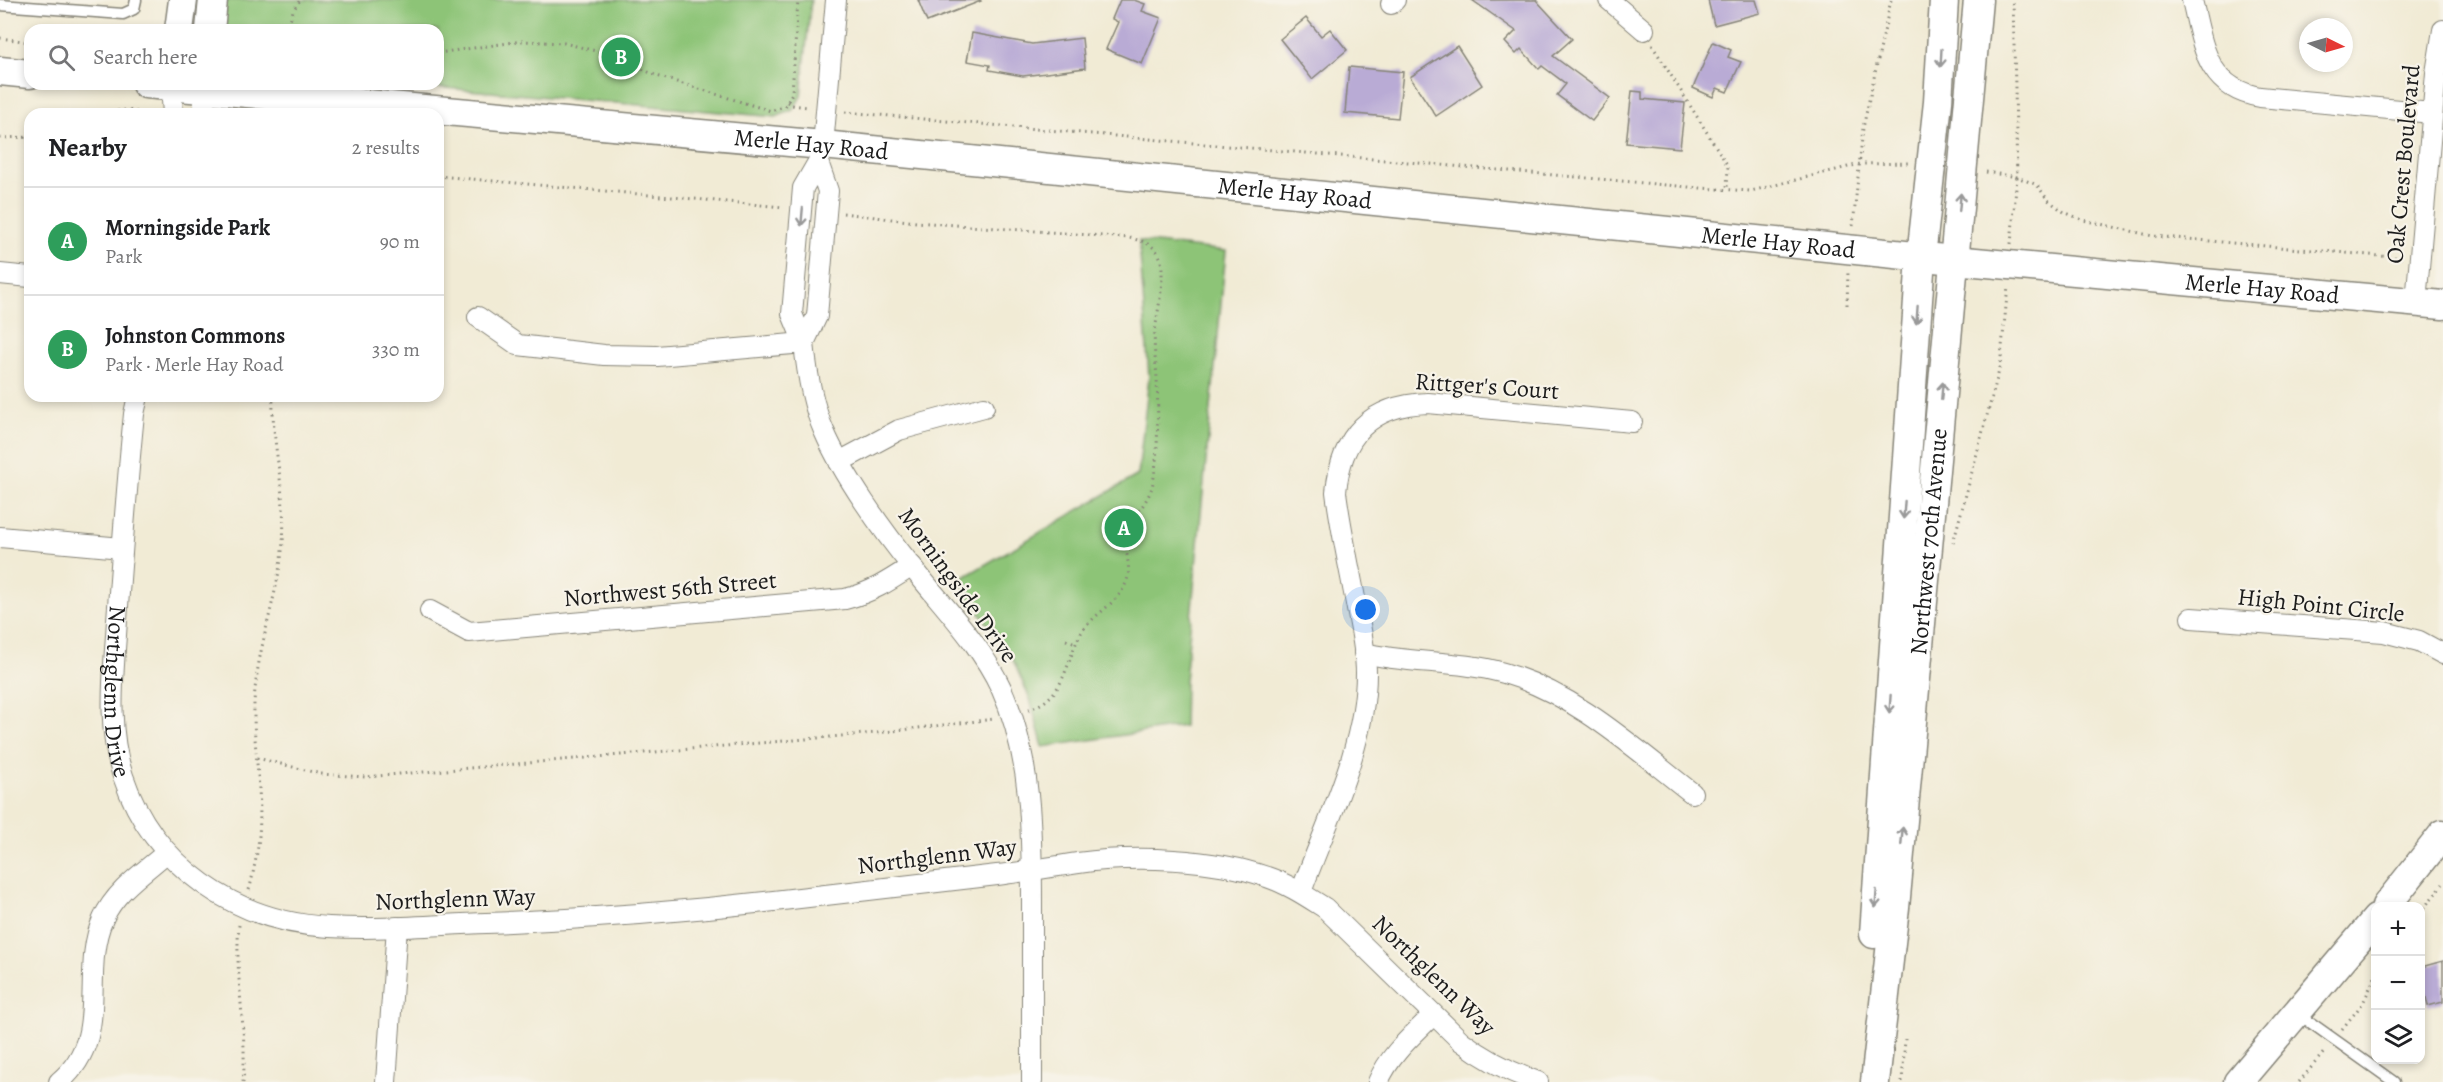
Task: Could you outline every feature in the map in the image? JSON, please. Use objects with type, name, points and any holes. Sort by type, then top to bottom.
[{"type":"main road","points":[[180,24],[183,0]]},
{"type":"main road","points":[[211,24],[213,0]]},
{"type":"main road","name":"Northwest 70th Avenue","points":[[1866,1082],[1865,1065],[1921,257],[1938,102],[1944,0]]},
{"type":"main road","name":"Northwest 70th Avenue","points":[[1875,1082],[1895,908],[1978,0]]},
{"type":"main road","points":[[0,71],[24,73]]},
{"type":"main road","name":"Merle Hay Road","points":[[165,92],[332,108]]},
{"type":"main road","name":"Merle Hay Road","points":[[444,119],[2429,303]]},
{"type":"main road","points":[[2389,902],[2443,834]]},
{"type":"main road","points":[[2238,1082],[2371,926]]},
{"type":"street","name":"Morningside Drive","points":[[836,0],[821,154],[803,188],[792,314],[804,344],[813,397],[823,430],[839,462],[912,566],[949,610],[981,654],[999,685],[1019,735],[1032,871],[1032,1082]]},
{"type":"street","points":[[1609,0],[1644,30]]},
{"type":"street","points":[[2192,0],[2210,64],[2219,78],[2233,88],[2260,97],[2432,113]]},
{"type":"street","name":"Oak Crest Boulevard","points":[[2429,303],[2420,259],[2437,58],[2443,30]]},
{"type":"street","points":[[0,274],[24,276]]},
{"type":"street","points":[[478,317],[518,345],[604,355],[657,356],[804,344]]},
{"type":"street","name":"Northglenn Drive","points":[[137,402],[122,548],[112,696],[114,740],[121,773],[131,799],[145,825],[166,853],[185,872],[210,890],[241,907],[269,917]]},
{"type":"street","name":"Rittger's Court","points":[[1301,892],[1360,730],[1365,701],[1364,653],[1336,492],[1338,469],[1344,451],[1354,435],[1369,421],[1387,410],[1407,404],[1428,403],[1632,422]]},
{"type":"street","points":[[839,462],[899,430],[984,407]]},
{"type":"street","points":[[0,537],[122,548]]},
{"type":"street","name":"Northwest 56th Street","points":[[430,611],[469,632],[845,599],[865,594],[882,586],[912,566]]},
{"type":"street","name":"High Point Circle","points":[[2191,618],[2384,632],[2419,641],[2443,654]]},
{"type":"street","points":[[1364,653],[1385,658],[1466,665],[1505,674],[1544,689],[1582,710],[1692,792]]},
{"type":"street","points":[[59,1082],[80,1058],[88,1040],[97,940],[103,919],[111,904],[125,889],[166,853]]},
{"type":"street","name":"Northglenn Way","points":[[269,917],[326,927],[397,927],[668,913],[1128,859],[1173,861],[1240,869],[1269,877],[1301,892],[1325,908],[1349,928],[1461,1041],[1486,1059],[1514,1074],[1538,1082]]},
{"type":"street","points":[[386,1082],[397,927]]},
{"type":"street","points":[[1378,1082],[1386,1063],[1433,1015]]},
{"type":"lane","points":[[0,5],[14,3],[123,14],[134,9],[136,0]]},
{"type":"lane","points":[[2297,1013],[2394,1082]]},
{"type":"path","points":[[289,24],[300,0]]},
{"type":"path","points":[[444,52],[522,41],[564,43],[612,55],[657,76],[771,111],[786,105],[792,93],[798,0]]},
{"type":"path","points":[[787,102],[792,105],[826,110],[1751,191],[1860,164],[1863,129],[1891,0]]},
{"type":"path","points":[[1952,554],[2000,367],[2017,177],[2013,0]]},
{"type":"path","points":[[1644,30],[1728,166],[1727,189]]},
{"type":"path","points":[[0,38],[24,41]]},
{"type":"path","points":[[0,138],[24,137]]},
{"type":"path","points":[[2017,177],[2037,185],[2048,200],[2064,212],[2083,220],[2153,236],[2420,259]]},
{"type":"path","points":[[257,758],[338,777],[397,776],[876,734],[984,722],[1041,706],[1053,694],[1064,677],[1076,643],[1089,623],[1110,606],[1128,578],[1125,543],[1128,532],[1152,487],[1158,396],[1154,335],[1162,269],[1160,257],[1155,249],[1140,240]]},
{"type":"path","points":[[243,1082],[243,1043],[237,968],[241,907],[250,887],[261,834],[261,798],[254,723],[256,681],[282,552],[284,526],[282,486],[274,439],[273,402]]},
{"type":"path","points":[[1066,640],[1076,643]]},
{"type":"path","points":[[2425,908],[2443,884]]},
{"type":"path","points":[[1902,1082],[1906,1035]]},
{"type":"green space","points":[[225,0],[811,0],[801,96],[793,110],[776,117],[444,88],[444,24],[223,24]]},
{"type":"green space","points":[[1139,241],[1226,251],[1185,681],[1184,726],[1043,747],[1030,699],[1013,660],[957,581],[1138,475],[1149,377]]},
{"type":"building","points":[[918,0],[980,0],[981,1],[927,22]]},
{"type":"building","points":[[1120,0],[1134,0],[1145,4],[1142,11],[1161,18],[1142,64],[1106,49],[1118,22],[1112,19]]},
{"type":"building","points":[[1472,0],[1536,0],[1572,39],[1553,56],[1610,98],[1592,121],[1557,95],[1566,84],[1542,66],[1539,69],[1521,49],[1516,54],[1505,42],[1516,31]]},
{"type":"building","points":[[1708,0],[1756,0],[1760,13],[1714,25]]},
{"type":"building","points":[[1306,18],[1321,36],[1330,29],[1347,50],[1312,79],[1280,39]]},
{"type":"building","points":[[972,33],[1032,44],[1082,38],[1085,68],[1023,76],[989,70],[990,65],[967,61]]},
{"type":"building","points":[[1713,42],[1731,50],[1728,57],[1741,62],[1727,92],[1717,88],[1713,97],[1693,88]]},
{"type":"building","points":[[1457,46],[1482,85],[1436,116],[1410,77]]},
{"type":"building","points":[[1349,67],[1403,72],[1398,118],[1345,113]]},
{"type":"building","points":[[1632,91],[1642,92],[1642,99],[1685,103],[1680,148],[1626,143]]},
{"type":"building","points":[[2443,961],[2443,1002],[2428,1006],[2425,993],[2425,966]]},
{"type":"place","name":"Johnston Commons","points":[[621,57]]},
{"type":"place","name":"Morningside Park","points":[[1124,528]]}]
